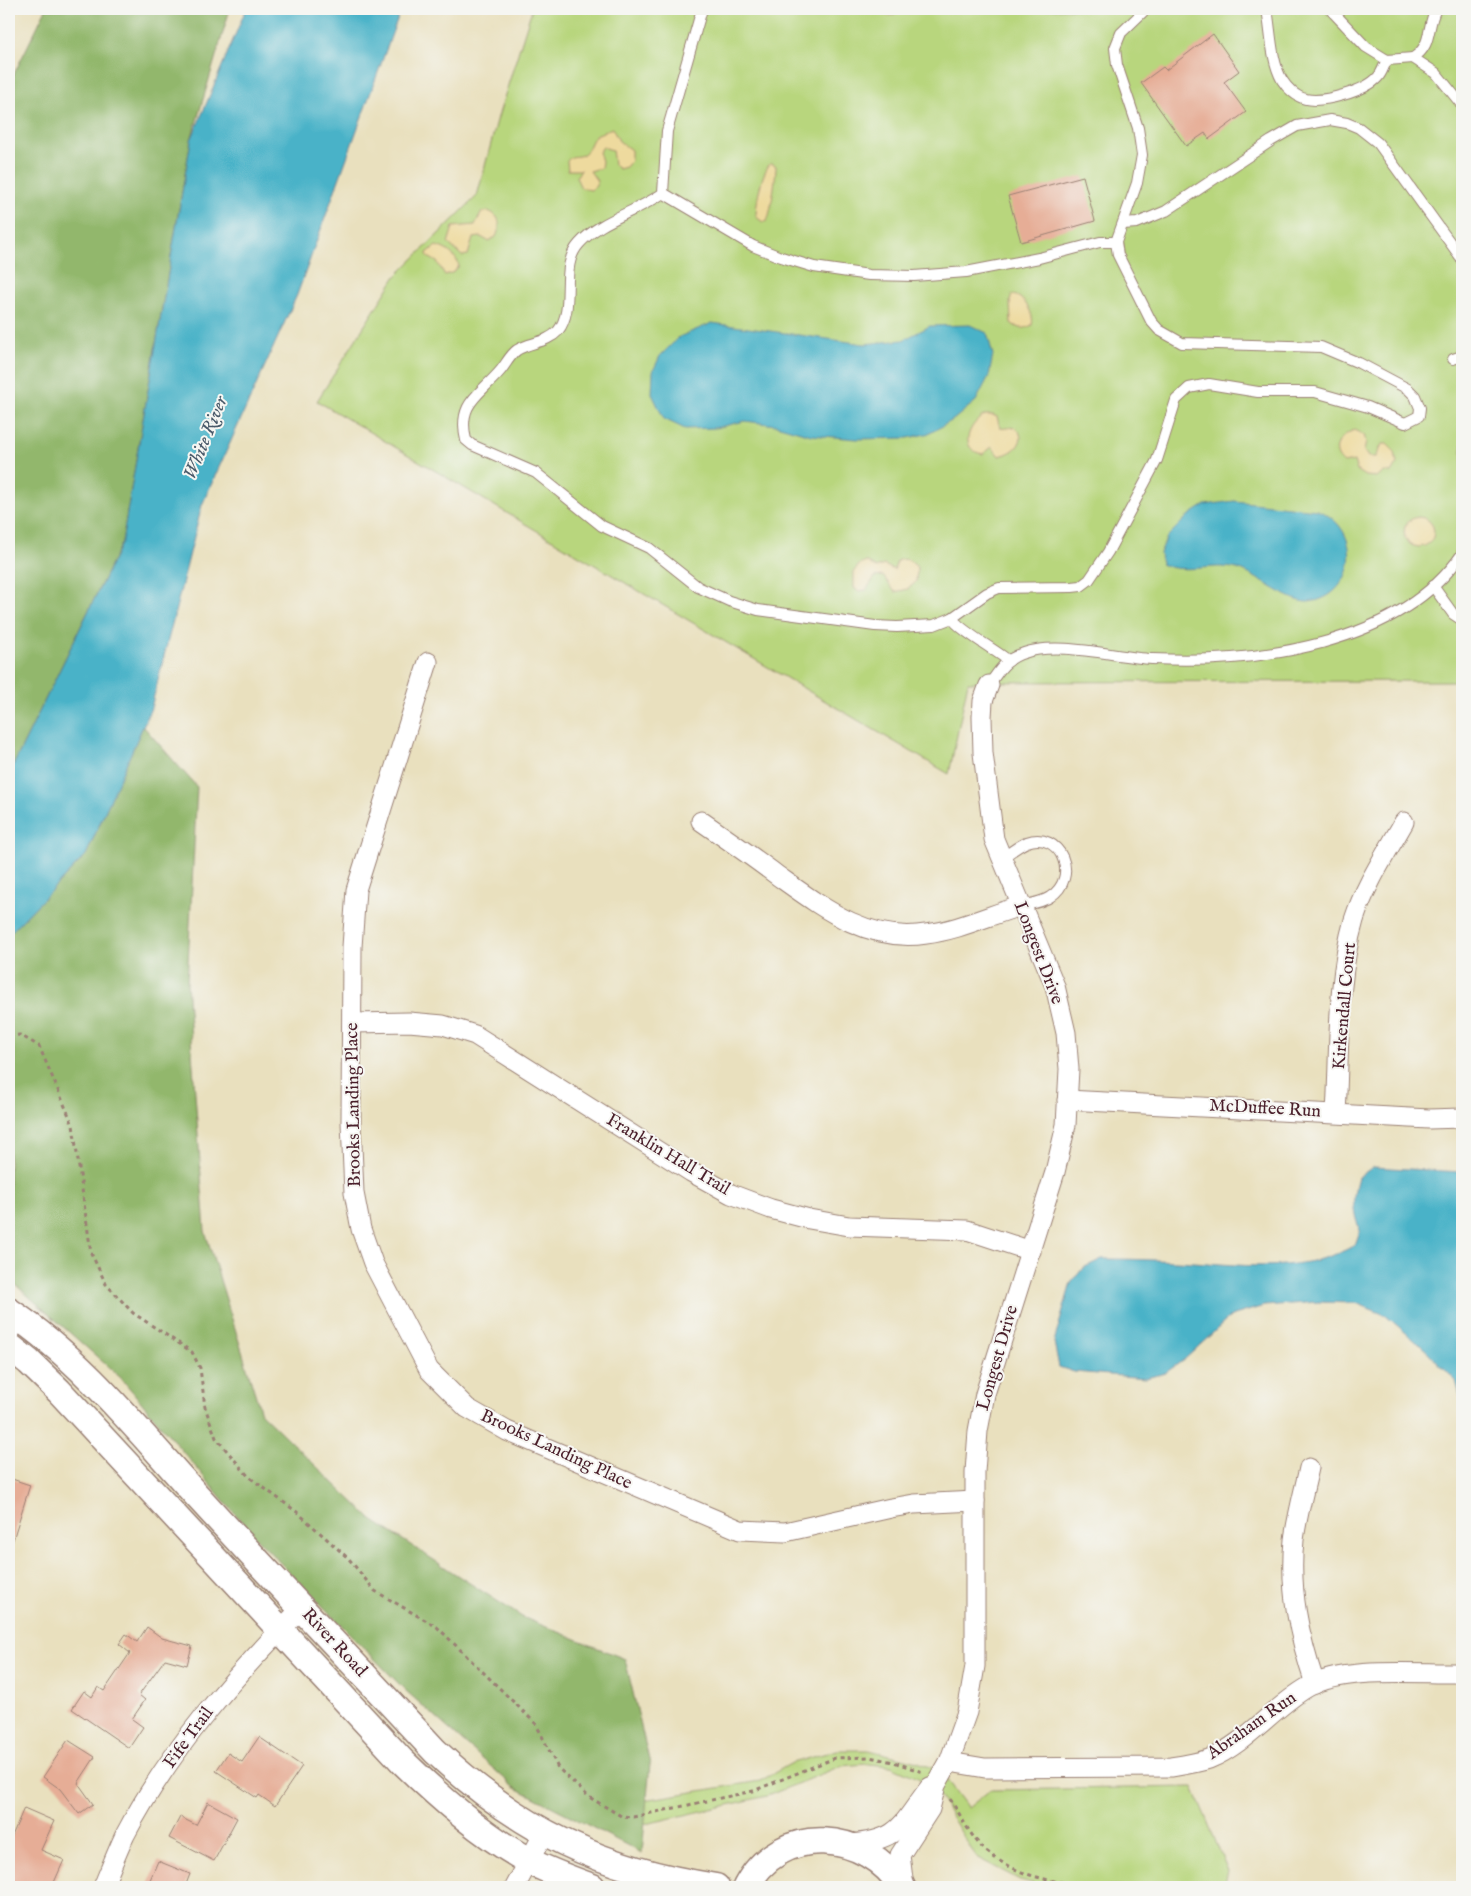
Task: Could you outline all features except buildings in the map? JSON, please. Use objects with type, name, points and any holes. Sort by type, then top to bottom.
[{"type":"main road","name":"River Road","points":[[13,1320],[54,1345],[86,1374],[302,1608],[436,1751],[466,1780],[544,1833],[577,1850],[611,1862],[716,1887]]},
{"type":"main road","name":"River Road","points":[[9,1346],[59,1391],[403,1762],[435,1793],[469,1821],[528,1861],[592,1887]]},
{"type":"main road","points":[[742,1887],[769,1860],[792,1848],[816,1841],[849,1844],[866,1851],[881,1862],[903,1887]]},
{"type":"street","name":"Brooks Landing Place","points":[[428,662],[356,890],[352,947],[351,1130],[354,1193],[361,1228],[373,1263],[429,1370],[466,1408],[507,1431],[740,1530],[785,1532],[914,1504],[975,1501]]},
{"type":"street","name":"Longest Drive","points":[[903,1887],[900,1855],[930,1809],[936,1784],[949,1762],[967,1712],[975,1666],[975,1501],[978,1431],[984,1394],[1055,1172],[1066,1125],[1069,1070],[1066,1033],[1055,986],[996,847],[990,817],[982,753],[983,702],[989,685]]},
{"type":"street","points":[[701,820],[838,917],[865,928],[896,936],[924,935],[956,929],[1021,906]]},
{"type":"street","name":"Kirkendall Court","points":[[1336,1113],[1347,948],[1365,891],[1404,822]]},
{"type":"street","name":"Franklin Hall Trail","points":[[353,1022],[409,1022],[443,1025],[475,1035],[691,1172],[731,1194],[771,1209],[849,1226],[967,1230],[1030,1251]]},
{"type":"street","name":"McDuffee Run","points":[[1067,1100],[1429,1119],[1462,1118]]},
{"type":"street","points":[[1309,1468],[1295,1538],[1293,1572],[1297,1621],[1315,1684]]},
{"type":"street","name":"Fife Trail","points":[[103,1887],[125,1835],[175,1754],[221,1693],[302,1608]]},
{"type":"street","name":"Abraham Run","points":[[949,1762],[985,1768],[1172,1767],[1192,1764],[1210,1758],[1231,1745],[1293,1697],[1328,1678],[1352,1675],[1462,1673]]},
{"type":"street","name":"Longest Drive","points":[[849,1844],[875,1842],[895,1832],[930,1787],[936,1784]]},
{"type":"street","points":[[515,1887],[544,1833]]},
{"type":"lane","points":[[663,194],[667,131],[702,9]]},
{"type":"lane","points":[[663,194],[598,229],[577,245],[569,269],[564,316],[558,330],[543,341],[526,346],[512,354],[500,371],[470,402],[463,419],[466,440],[472,445],[536,473],[602,526],[650,548],[698,587],[729,601],[772,612],[897,627],[934,625],[952,618],[987,593],[1000,588],[1081,586],[1089,580],[1108,552],[1157,460],[1176,400],[1189,388],[1209,384],[1258,392],[1315,392],[1368,408],[1405,423],[1418,416],[1420,408],[1415,396],[1408,389],[1359,363],[1321,347],[1308,345],[1196,345],[1172,339],[1158,330],[1151,321],[1118,256],[1116,242],[1137,183],[1142,155],[1138,128],[1117,65],[1115,48],[1121,33],[1146,9]]},
{"type":"lane","points":[[1267,9],[1278,70],[1282,80],[1296,95],[1306,99],[1318,100],[1359,89],[1378,78],[1387,60]]},
{"type":"lane","points":[[1330,9],[1366,47],[1387,60],[1413,58],[1436,73],[1462,105]]},
{"type":"lane","points":[[1413,58],[1427,45],[1436,9]]},
{"type":"lane","points":[[1123,224],[1142,222],[1166,211],[1271,141],[1297,126],[1330,120],[1347,123],[1359,128],[1378,143],[1462,259]]},
{"type":"lane","points":[[663,194],[753,246],[778,256],[814,267],[869,275],[922,276],[966,272],[1039,258],[1086,244],[1116,242]]},
{"type":"lane","name":"Longest Drive","points":[[989,685],[1000,668],[1009,661],[1025,652],[1041,649],[1152,659],[1214,660],[1294,650],[1336,639],[1377,623],[1433,586],[1462,554]]},
{"type":"lane","points":[[1433,586],[1453,614],[1462,620]]},
{"type":"lane","points":[[952,618],[959,627],[989,645],[1009,661]]},
{"type":"lane","points":[[1001,859],[1028,842],[1041,840],[1055,846],[1066,864],[1065,879],[1060,888],[1050,898],[1021,906]]},
{"type":"path","points":[[9,1036],[20,1035],[39,1046],[72,1125],[91,1253],[106,1284],[133,1314],[192,1352],[200,1368],[204,1407],[216,1438],[249,1477],[297,1512],[349,1559],[375,1591],[437,1627],[536,1724],[558,1768],[589,1797],[621,1816],[650,1815],[753,1790],[835,1758],[869,1757],[916,1769],[936,1784],[946,1793],[973,1836],[984,1849],[1019,1872],[1068,1883],[1144,1887]]},
{"type":"green space","points":[[46,9],[230,9],[191,140],[122,542],[9,774],[9,84]]},
{"type":"green space","points":[[532,9],[1462,9],[1462,681],[968,682],[949,774],[317,401],[396,276],[477,196],[498,117]]},
{"type":"green space","points":[[143,726],[197,787],[187,983],[205,1231],[261,1413],[372,1520],[522,1617],[625,1659],[650,1764],[642,1853],[514,1787],[405,1690],[251,1533],[121,1378],[9,1279],[9,934],[86,855]]},
{"type":"green space","points":[[9,1031],[24,1031],[44,1042],[80,1127],[97,1251],[111,1282],[137,1309],[195,1348],[205,1366],[209,1404],[223,1437],[352,1557],[378,1588],[439,1623],[540,1720],[563,1766],[591,1793],[626,1803],[760,1781],[792,1763],[837,1750],[869,1750],[918,1762],[940,1771],[968,1808],[990,1790],[1193,1787],[1228,1871],[1224,1887],[1048,1887],[1020,1880],[976,1857],[939,1796],[918,1778],[891,1766],[867,1764],[841,1766],[767,1796],[650,1823],[616,1826],[553,1771],[530,1725],[432,1631],[370,1596],[343,1562],[246,1481],[210,1442],[196,1409],[192,1367],[184,1354],[128,1319],[101,1290],[85,1252],[67,1128],[34,1050],[19,1042],[9,1042]]},
{"type":"sand","points":[[876,9],[898,9],[895,15],[887,16]]},
{"type":"sand","points":[[612,128],[619,141],[631,150],[631,161],[626,167],[619,169],[614,165],[612,150],[603,147],[599,152],[602,161],[601,168],[590,171],[597,181],[596,186],[591,190],[581,188],[576,177],[581,170],[568,170],[567,161],[585,153],[596,135]]},
{"type":"sand","points":[[771,163],[776,166],[772,203],[769,217],[767,221],[763,222],[756,217],[757,204],[764,173]]},
{"type":"sand","points":[[488,211],[495,215],[499,221],[496,237],[488,241],[481,237],[473,238],[468,255],[462,256],[448,243],[453,227],[475,225],[482,212]]},
{"type":"sand","points":[[436,246],[444,249],[456,259],[459,266],[454,272],[445,275],[437,262],[428,257],[427,253]]},
{"type":"sand","points":[[1012,295],[1020,298],[1027,306],[1032,316],[1032,325],[1021,328],[1011,323],[1010,301]]},
{"type":"sand","points":[[985,415],[997,417],[1000,428],[1013,427],[1018,430],[1021,438],[1016,448],[999,456],[992,447],[983,454],[975,452],[970,447],[968,436],[970,430]]},
{"type":"sand","points":[[1354,430],[1364,435],[1366,442],[1364,451],[1368,457],[1376,457],[1382,444],[1387,444],[1395,452],[1397,463],[1391,473],[1384,472],[1378,477],[1365,476],[1357,471],[1354,461],[1344,463],[1337,454],[1338,444],[1344,436]]},
{"type":"sand","points":[[1419,517],[1429,522],[1434,532],[1429,542],[1419,547],[1409,542],[1404,532],[1409,522]]},
{"type":"sand","points":[[902,559],[909,560],[917,567],[916,582],[908,589],[895,592],[883,576],[875,577],[866,590],[858,591],[854,588],[854,571],[861,563],[868,562],[876,568],[884,565],[894,570],[897,561]]},
{"type":"water","name":"White River","points":[[246,9],[401,9],[297,295],[202,505],[151,708],[86,855],[9,934],[9,774],[122,542],[191,140]]},
{"type":"water","points":[[712,323],[864,344],[903,340],[930,326],[970,325],[987,333],[993,355],[989,376],[976,401],[953,420],[930,433],[908,438],[857,439],[811,435],[776,425],[745,421],[715,428],[685,429],[664,419],[652,394],[653,371],[660,356],[679,337]]},
{"type":"water","points":[[1234,501],[1317,510],[1333,519],[1343,532],[1349,546],[1349,562],[1345,576],[1337,589],[1324,598],[1308,602],[1293,599],[1243,571],[1233,568],[1181,569],[1161,564],[1160,553],[1167,537],[1188,516],[1205,505]]},
{"type":"water","points":[[1373,1167],[1462,1172],[1462,1403],[1456,1381],[1427,1351],[1385,1315],[1356,1303],[1318,1302],[1264,1306],[1231,1316],[1185,1359],[1165,1373],[1146,1378],[1074,1372],[1059,1367],[1054,1342],[1071,1283],[1083,1268],[1102,1259],[1159,1260],[1256,1266],[1297,1264],[1336,1254],[1355,1245],[1360,1231],[1354,1210],[1356,1184],[1358,1177]]}]
